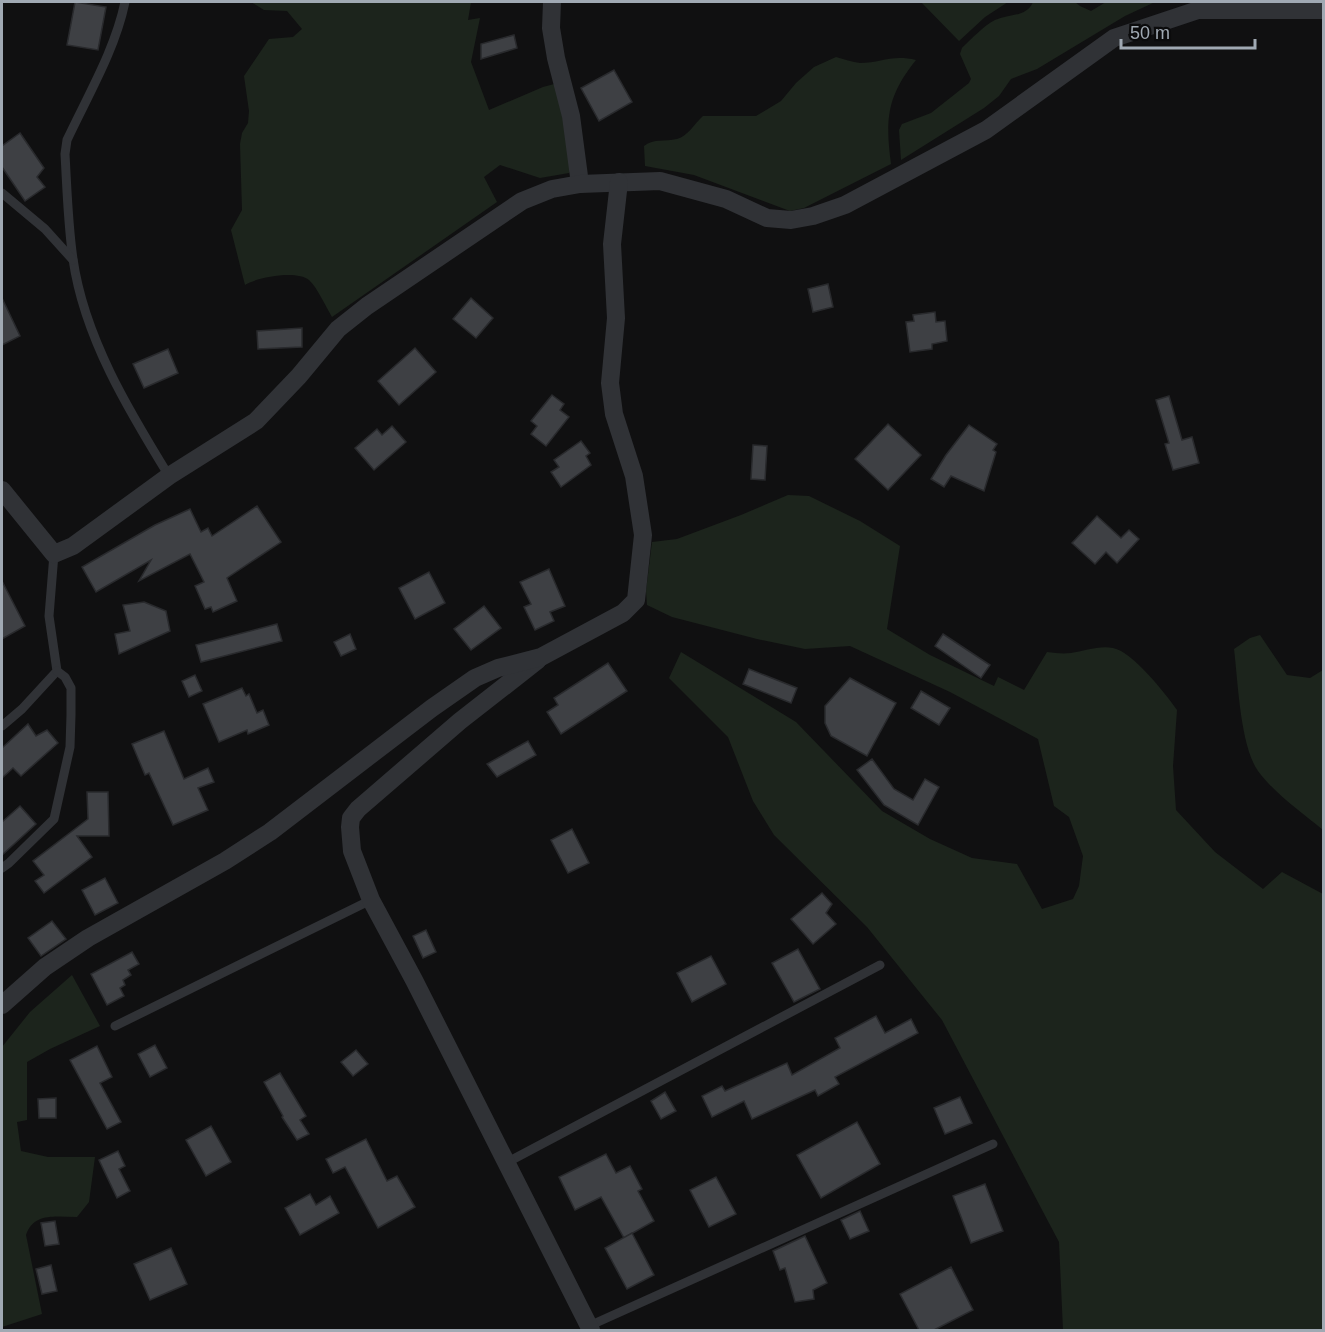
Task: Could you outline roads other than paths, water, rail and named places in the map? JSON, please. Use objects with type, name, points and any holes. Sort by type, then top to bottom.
[{"type":"street","points":[[552,2],[551,28],[571,116],[580,184]]},
{"type":"street","points":[[2,490],[54,554],[73,546],[169,476],[256,421],[339,329],[367,306],[522,201],[552,189],[580,184],[660,181],[726,199],[767,218],[791,220],[813,216],[845,205],[986,130],[1114,38],[1197,10],[1323,10]]},
{"type":"street","points":[[590,1328],[370,900],[352,851],[350,826],[355,813],[460,721],[541,657],[623,613],[636,600],[643,535],[634,476],[614,414],[610,382],[616,318],[612,244],[618,182]]},
{"type":"street","points":[[2,1005],[45,967],[88,938],[225,861],[270,832],[432,708],[475,678],[498,668],[541,657]]},
{"type":"lane","points":[[125,2],[112,44],[67,140],[64,154],[73,260],[88,320],[131,415],[169,476]]},
{"type":"lane","points":[[2,193],[45,229],[73,260]]},
{"type":"lane","points":[[2,868],[54,819],[70,747],[71,688],[65,677],[57,671],[49,616],[54,554]]},
{"type":"lane","points":[[2,726],[22,710],[57,671]]},
{"type":"lane","points":[[116,1026],[370,900]]},
{"type":"lane","points":[[506,1163],[880,965]]},
{"type":"lane","points":[[590,1328],[993,1144]]}]
